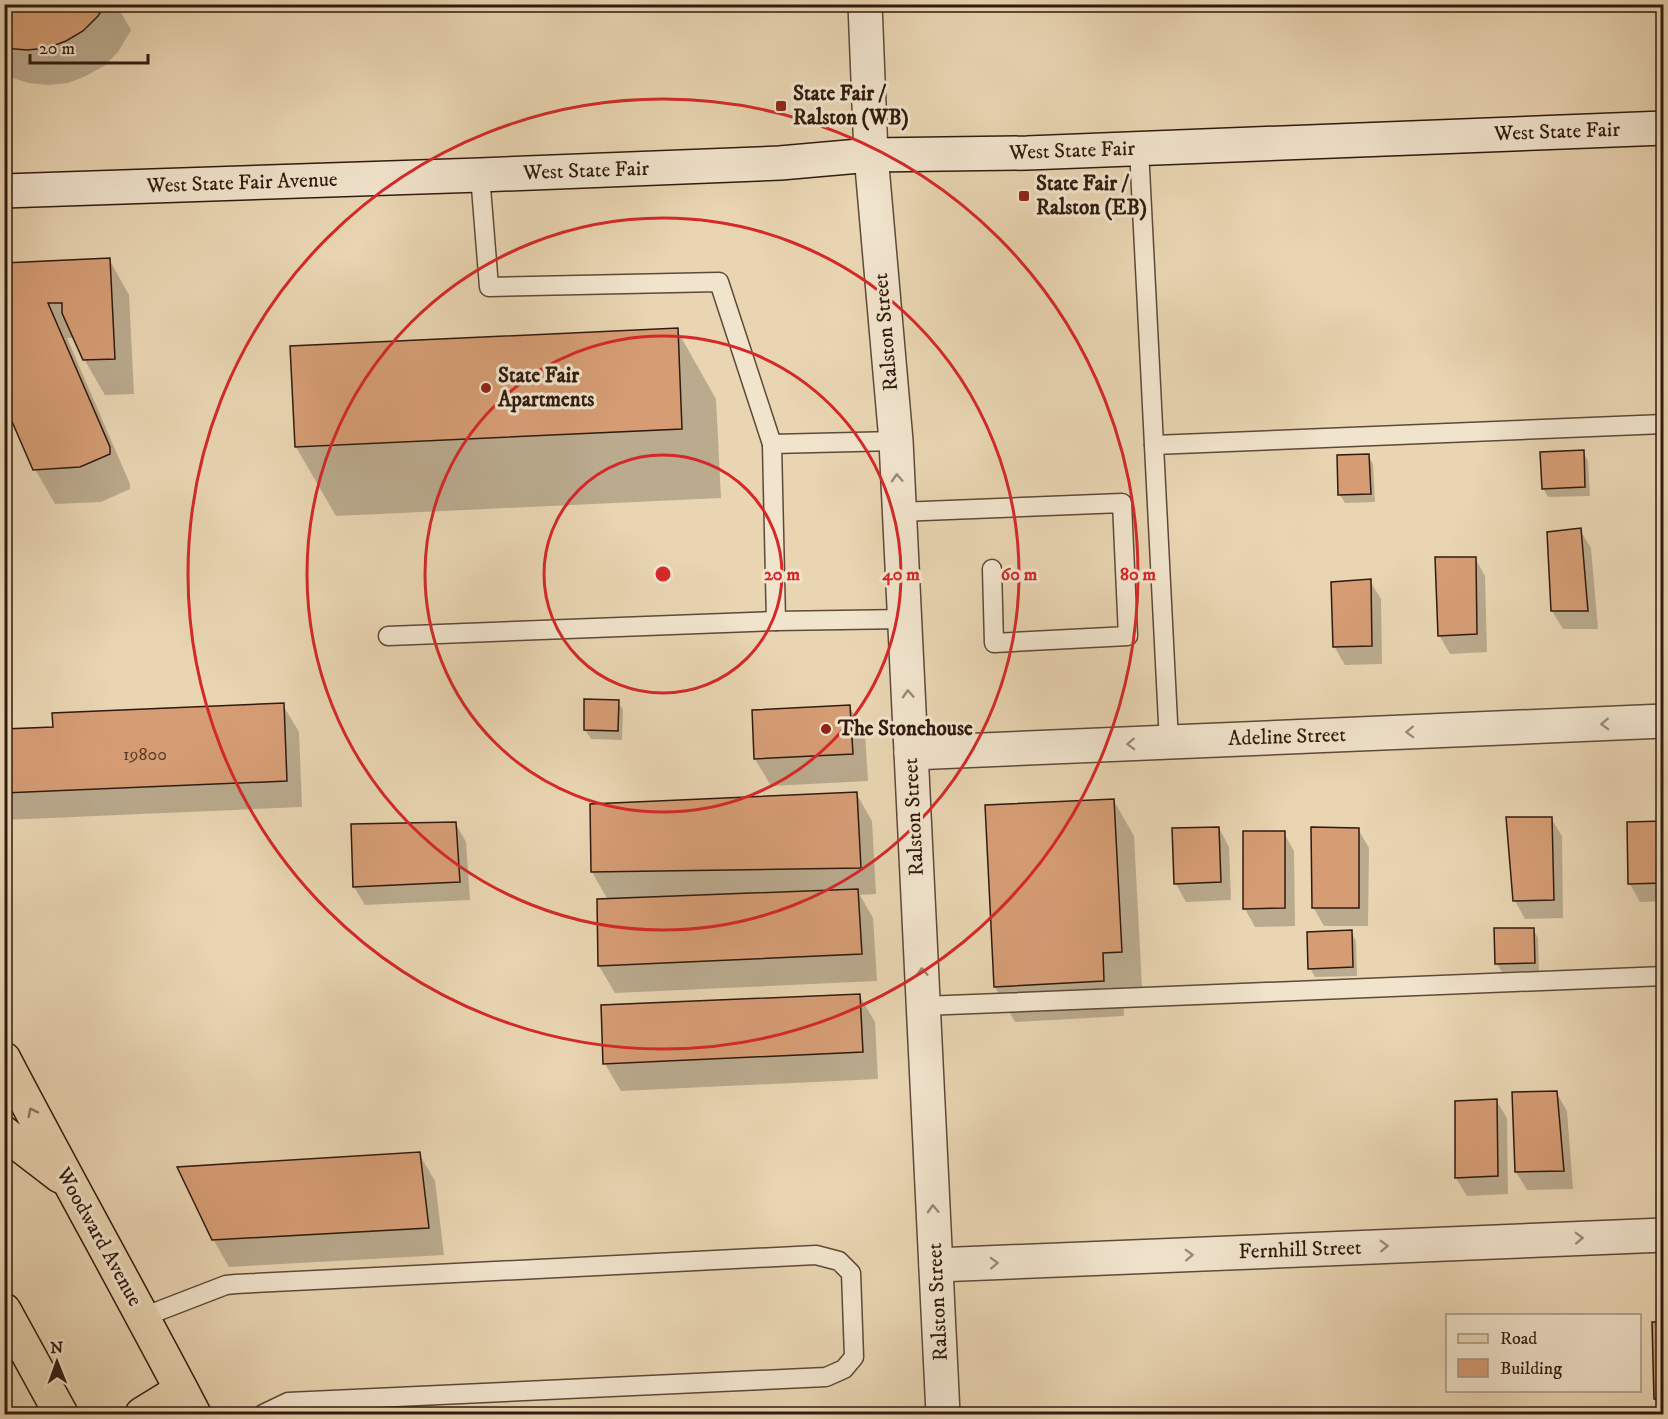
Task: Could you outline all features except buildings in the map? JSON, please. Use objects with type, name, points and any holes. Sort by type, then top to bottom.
[{"type":"main road","name":"Woodward Avenue","points":[[4,1059],[188,1402]]},
{"type":"main road","points":[[4,1133],[69,1183]]},
{"type":"main road","points":[[4,1310],[61,1414]]},
{"type":"main road","points":[[142,1414],[188,1402]]},
{"type":"street","name":"Ralston Street","points":[[865,4],[871,155],[896,441],[943,1414]]},
{"type":"street","name":"West State Fair","points":[[480,175],[780,163],[871,155],[1027,153],[1664,128]]},
{"type":"street","name":"West State Fair Avenue","points":[[4,191],[480,175]]},
{"type":"street","name":"Adeline Street","points":[[911,753],[1664,721]]},
{"type":"street","name":"Fernhill Street","points":[[936,1265],[1664,1234]]},
{"type":"lane","points":[[1139,149],[1169,742]]},
{"type":"lane","points":[[480,175],[489,287],[719,282],[772,444],[776,621]]},
{"type":"lane","points":[[1154,445],[1664,424]]},
{"type":"lane","points":[[772,444],[896,441]]},
{"type":"lane","points":[[899,512],[1122,503],[1128,636],[994,643],[992,569]]},
{"type":"lane","points":[[388,636],[776,621],[904,619]]},
{"type":"lane","points":[[924,1006],[1664,976]]},
{"type":"lane","points":[[143,1317],[226,1285],[236,1284],[816,1255],[839,1261],[851,1274],[854,1357],[844,1369],[826,1377],[288,1402],[262,1414]]},
{"type":"place","name":"State Fair / Ralston (WB)","points":[[781,106]]},
{"type":"place","name":"State Fair / Ralston (EB)","points":[[1024,196]]},
{"type":"place","name":"State Fair Apartments","points":[[486,388]]},
{"type":"place","name":"The Stonehouse","points":[[826,729]]}]
